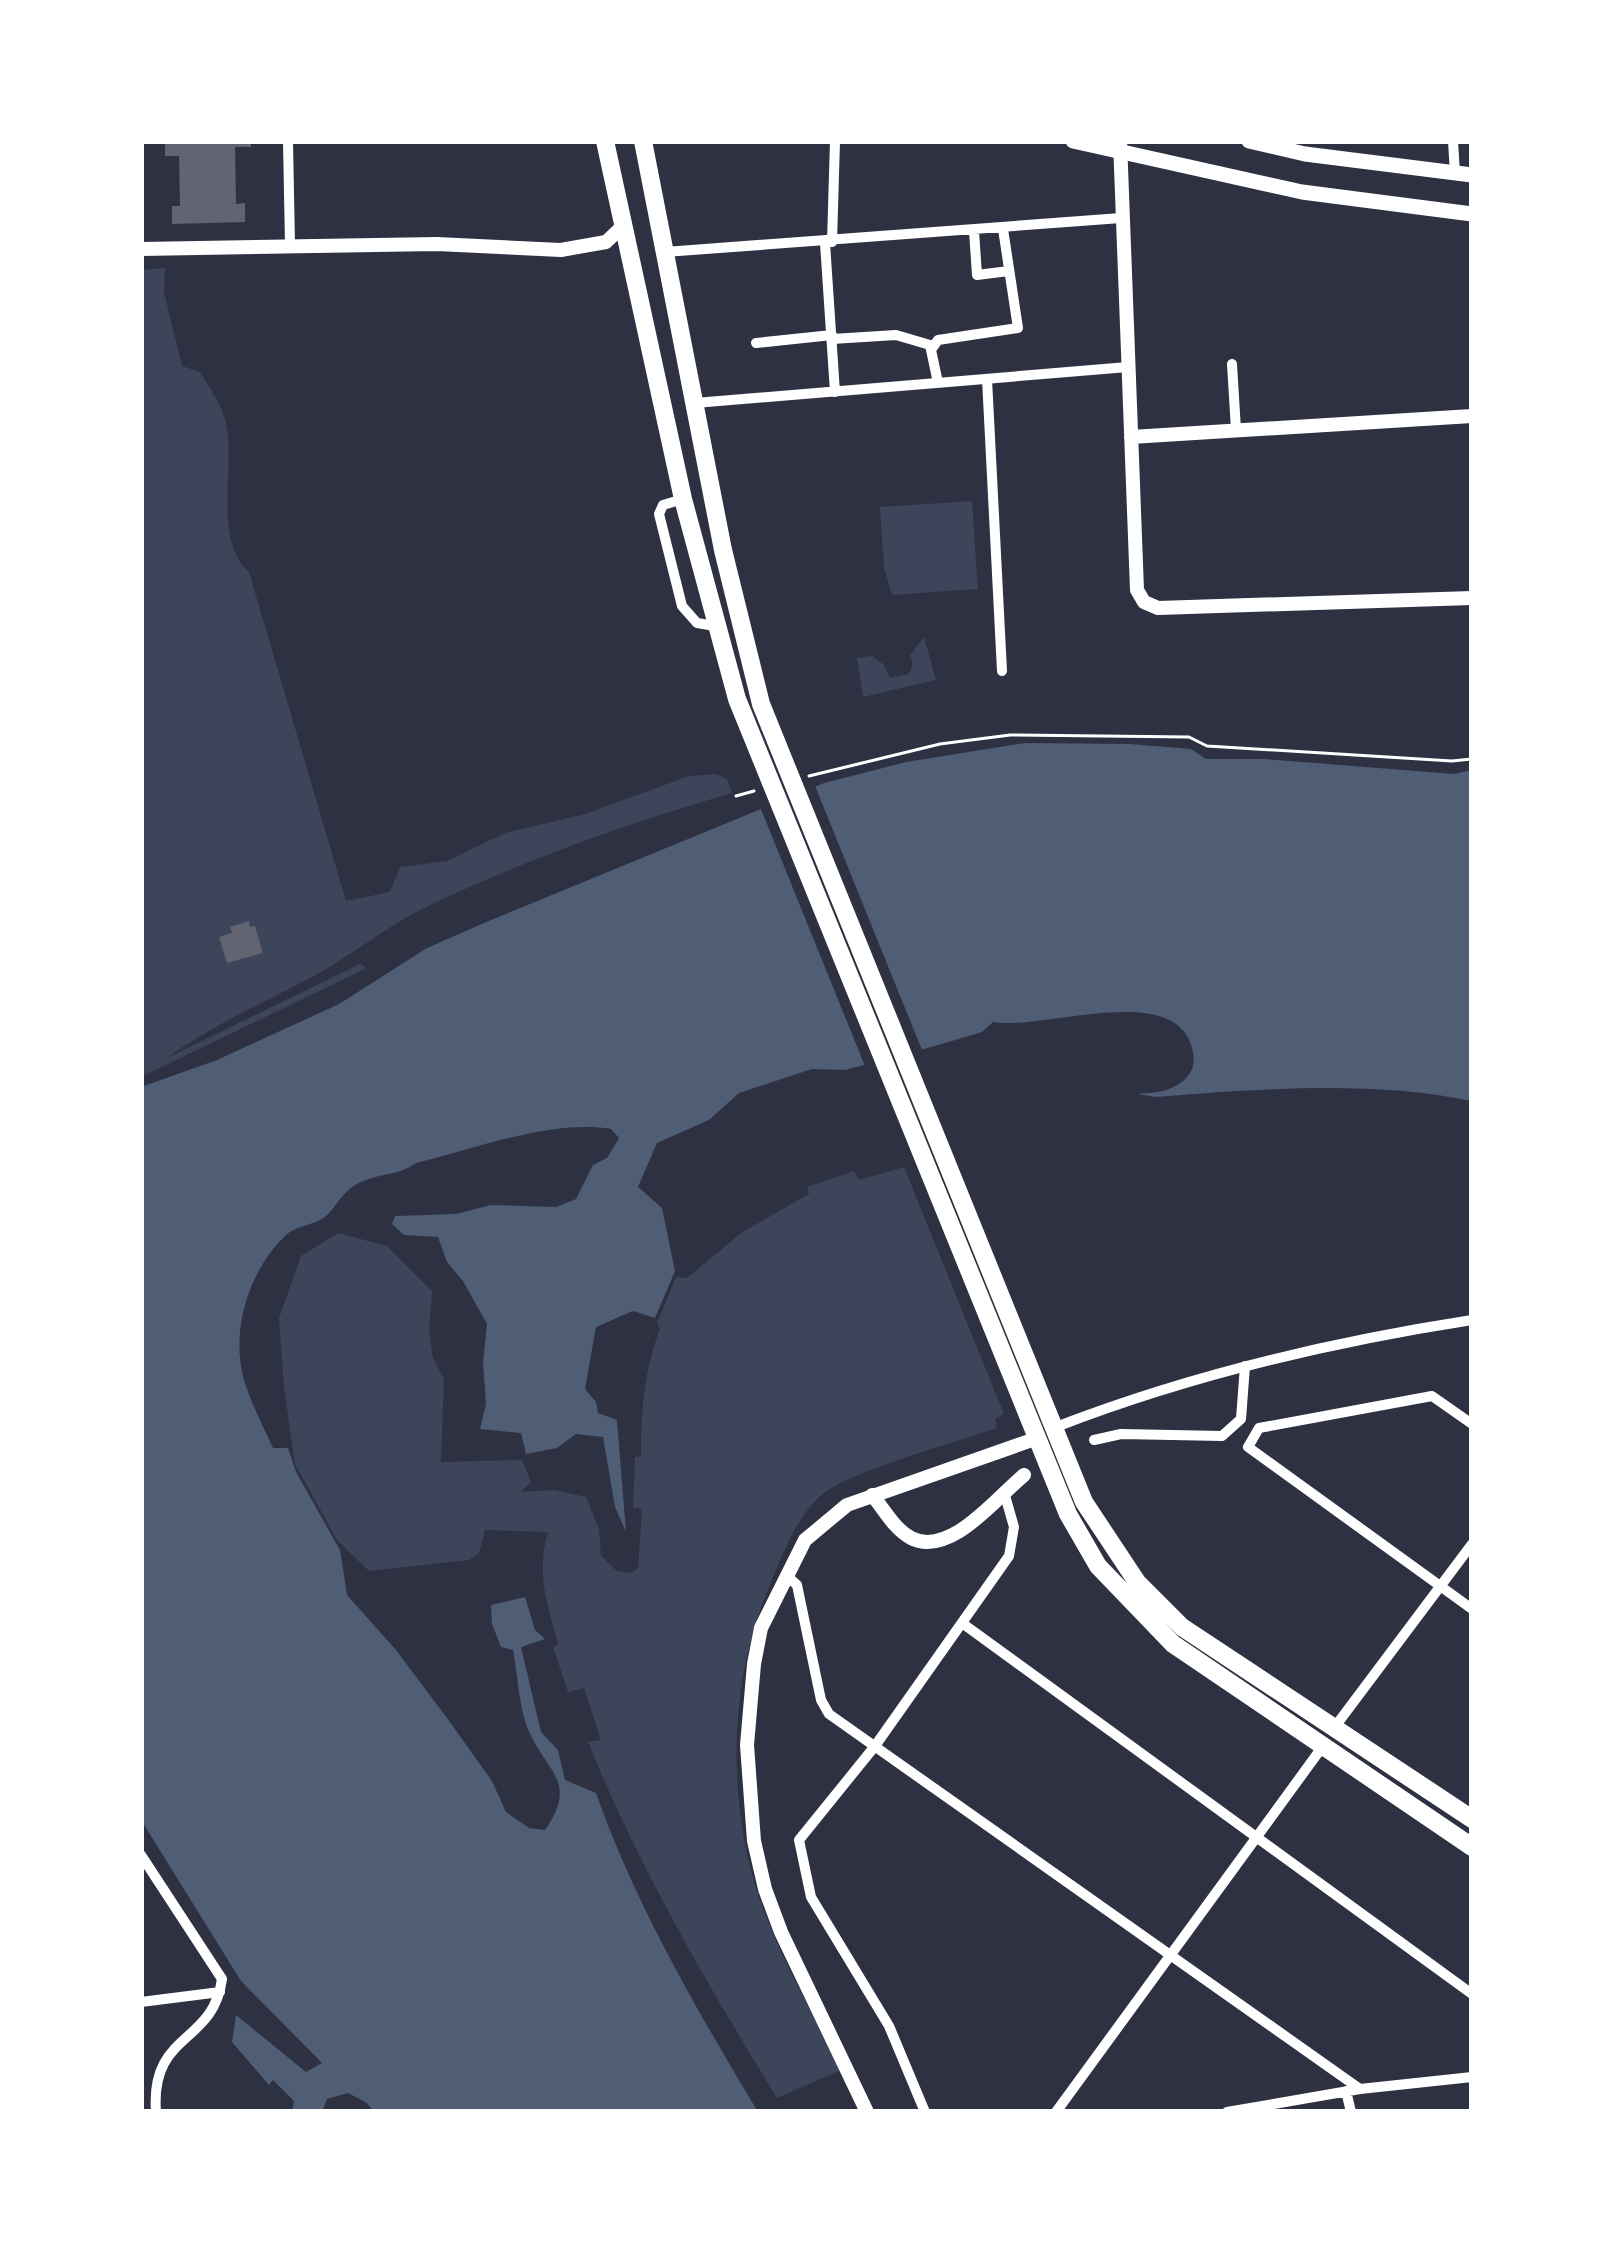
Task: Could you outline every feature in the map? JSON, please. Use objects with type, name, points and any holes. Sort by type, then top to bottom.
[{"type":"highway","points":[[605,141],[683,499],[716,626],[1084,1502],[1138,1582],[1182,1628],[1472,1819]]},
{"type":"highway","points":[[644,141],[770,757],[1068,1514],[1098,1566],[1173,1644],[1472,1847]]},
{"type":"main road","points":[[1073,141],[1120,147],[1302,192],[1472,214]]},
{"type":"main road","points":[[1249,141],[1306,154],[1463,174]]},
{"type":"street","points":[[288,141],[290,245]]},
{"type":"street","points":[[835,141],[829,242],[835,392]]},
{"type":"street","points":[[1454,141],[1463,174]]},
{"type":"street","points":[[1120,147],[1137,590],[1144,602],[1158,608],[1472,598]]},
{"type":"street","points":[[665,251],[1121,218]]},
{"type":"street","points":[[141,249],[437,244],[561,250],[601,244],[623,226]]},
{"type":"street","points":[[938,383],[933,347],[938,340],[1018,328],[1003,229]]},
{"type":"street","points":[[974,231],[976,274],[1010,271]]},
{"type":"street","points":[[756,343],[896,335],[933,347]]},
{"type":"street","points":[[1232,364],[1236,430]]},
{"type":"street","points":[[695,404],[1128,368]]},
{"type":"street","points":[[987,379],[1002,671]]},
{"type":"street","points":[[1131,437],[1472,416]]},
{"type":"street","points":[[683,499],[663,505],[659,514],[682,606],[697,623],[716,626]]},
{"type":"street","points":[[1053,1419],[1245,1366],[1472,1320]]},
{"type":"street","points":[[1094,1440],[1121,1434],[1222,1436],[1241,1419],[1245,1366]]},
{"type":"street","points":[[1472,1424],[1432,1396],[1259,1428],[1248,1447],[1472,1609]]},
{"type":"street","points":[[866,2112],[782,1932],[765,1889],[754,1841],[748,1798],[749,1702],[761,1628],[805,1540],[847,1505],[1035,1439]]},
{"type":"street","points":[[872,1495],[899,1530],[924,1543],[940,1542],[1024,1475]]},
{"type":"street","points":[[925,2112],[889,2026],[811,1897],[800,1840],[875,1746],[1009,1556],[1014,1541],[1004,1492]]},
{"type":"street","points":[[1334,1729],[1472,1544]]},
{"type":"street","points":[[786,1575],[796,1585],[821,1700],[829,1714],[1360,2089]]},
{"type":"street","points":[[962,1623],[1472,1994]]},
{"type":"street","points":[[1056,2112],[1323,1746]]},
{"type":"street","points":[[141,1855],[222,1979],[207,2020],[171,2050],[162,2066],[154,2085],[156,2112]]},
{"type":"street","points":[[141,2002],[220,1992]]},
{"type":"street","points":[[1227,2112],[1360,2089],[1472,2078]]},
{"type":"street","points":[[1346,2091],[1351,2112]]},
{"type":"path","points":[[793,781],[940,744],[1027,734],[1189,737],[1207,746],[1472,759]]},
{"type":"path","points":[[736,796],[755,791]]},
{"type":"shaded area","points":[[165,268],[164,292],[182,366],[200,372],[224,416],[231,541],[249,572],[346,901],[390,892],[400,867],[447,861],[505,833],[585,814],[689,776],[716,774],[727,779],[732,793],[579,843],[430,905],[167,1058],[360,964],[367,968],[141,1077],[141,270]]},
{"type":"shaded area","points":[[972,501],[978,589],[892,595],[884,568],[880,507]]},
{"type":"shaded area","points":[[924,637],[936,680],[863,697],[857,658],[872,656],[890,678],[909,674],[910,655]]},
{"type":"shaded area","points":[[1025,743],[1130,744],[1191,749],[1206,759],[1454,774],[1472,770],[1472,1101],[1354,1088],[1137,1094],[1166,1090],[1182,1082],[1194,1058],[1181,1028],[1161,1017],[1134,1012],[993,1022],[982,1032],[935,1046],[845,1070],[812,1069],[739,1093],[709,1120],[657,1143],[638,1187],[662,1208],[675,1271],[655,1318],[633,1311],[596,1327],[585,1389],[598,1413],[617,1420],[626,1532],[615,1507],[603,1437],[576,1434],[557,1448],[526,1454],[521,1433],[480,1429],[486,1404],[487,1324],[447,1262],[438,1237],[404,1235],[392,1224],[395,1216],[456,1214],[491,1205],[556,1207],[576,1199],[593,1165],[607,1158],[619,1138],[611,1129],[539,1132],[416,1163],[357,1184],[326,1216],[285,1236],[261,1266],[246,1302],[240,1361],[273,1448],[288,1448],[296,1472],[340,1550],[347,1595],[447,1718],[492,1781],[506,1812],[529,1828],[545,1830],[560,1790],[527,1726],[513,1650],[501,1647],[492,1624],[491,1605],[525,1597],[535,1630],[545,1639],[521,1647],[541,1732],[558,1750],[565,1780],[596,1793],[649,1917],[758,2112],[374,2112],[348,2093],[327,2099],[322,2112],[292,2112],[294,2101],[273,2080],[269,2085],[232,2042],[236,2015],[306,2072],[322,2063],[241,1981],[141,1820],[141,1087],[217,1060],[339,1004],[427,948],[824,783],[906,762]]},
{"type":"shaded area","points":[[904,1167],[1004,1414],[995,1419],[997,1428],[876,1468],[819,1497],[788,1542],[754,1628],[739,1704],[741,1822],[759,1897],[776,1941],[841,2070],[777,2098],[675,1924],[588,1742],[601,1740],[584,1688],[568,1692],[553,1647],[558,1644],[543,1575],[548,1532],[485,1530],[479,1553],[469,1560],[369,1571],[337,1540],[295,1464],[279,1318],[301,1256],[338,1233],[387,1246],[432,1291],[429,1330],[433,1358],[444,1379],[441,1462],[522,1460],[531,1482],[521,1492],[554,1490],[586,1497],[599,1529],[601,1556],[617,1571],[632,1573],[638,1568],[642,1509],[633,1508],[644,1391],[660,1329],[657,1323],[676,1277],[687,1278],[741,1233],[809,1194],[807,1187],[854,1171],[859,1180]]},
{"type":"pier","points":[[813,781],[924,1055],[867,1071],[758,802]]},
{"type":"building","points":[[165,141],[251,141],[251,147],[235,147],[236,204],[245,203],[245,222],[172,224],[172,206],[180,206],[179,156],[165,156]]},
{"type":"building","points":[[249,921],[263,953],[227,963],[219,937],[232,933],[230,927]]}]
